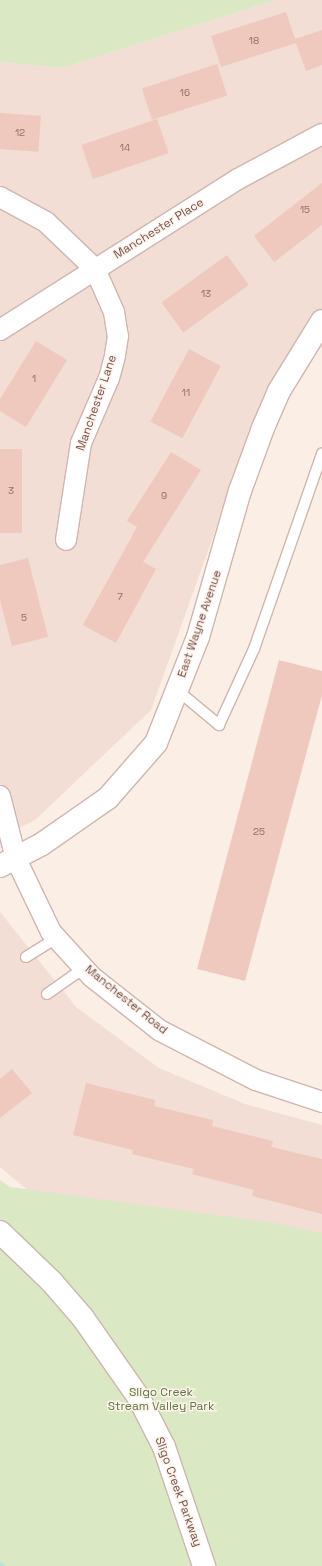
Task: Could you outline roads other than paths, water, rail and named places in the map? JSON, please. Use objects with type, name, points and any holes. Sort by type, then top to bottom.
[{"type":"street","name":"Manchester Place","points":[[0,330],[238,179],[322,134]]},
{"type":"street","points":[[0,197],[46,222],[95,269]]},
{"type":"street","name":"Manchester Lane","points":[[66,540],[81,442],[109,378],[118,336],[114,312],[95,269]]},
{"type":"street","name":"East Wayne Avenue","points":[[8,862],[42,844],[108,798],[156,743],[198,637],[240,491],[263,428],[279,391],[322,320]]},
{"type":"street","name":"Manchester Road","points":[[0,796],[8,862],[51,932],[84,968],[159,1030],[256,1080],[322,1102]]},
{"type":"street","name":"Sligo Creek Parkway","points":[[0,1232],[51,1280],[84,1318],[139,1398],[164,1447],[204,1566]]},
{"type":"lane","points":[[177,690],[219,724],[254,649],[322,454]]},
{"type":"lane","points":[[26,957],[57,938]]},
{"type":"lane","points":[[47,994],[84,968]]},
{"type":"park label","name":"Sligo Creek Stream Valley Park","points":[[161,1400]]}]
